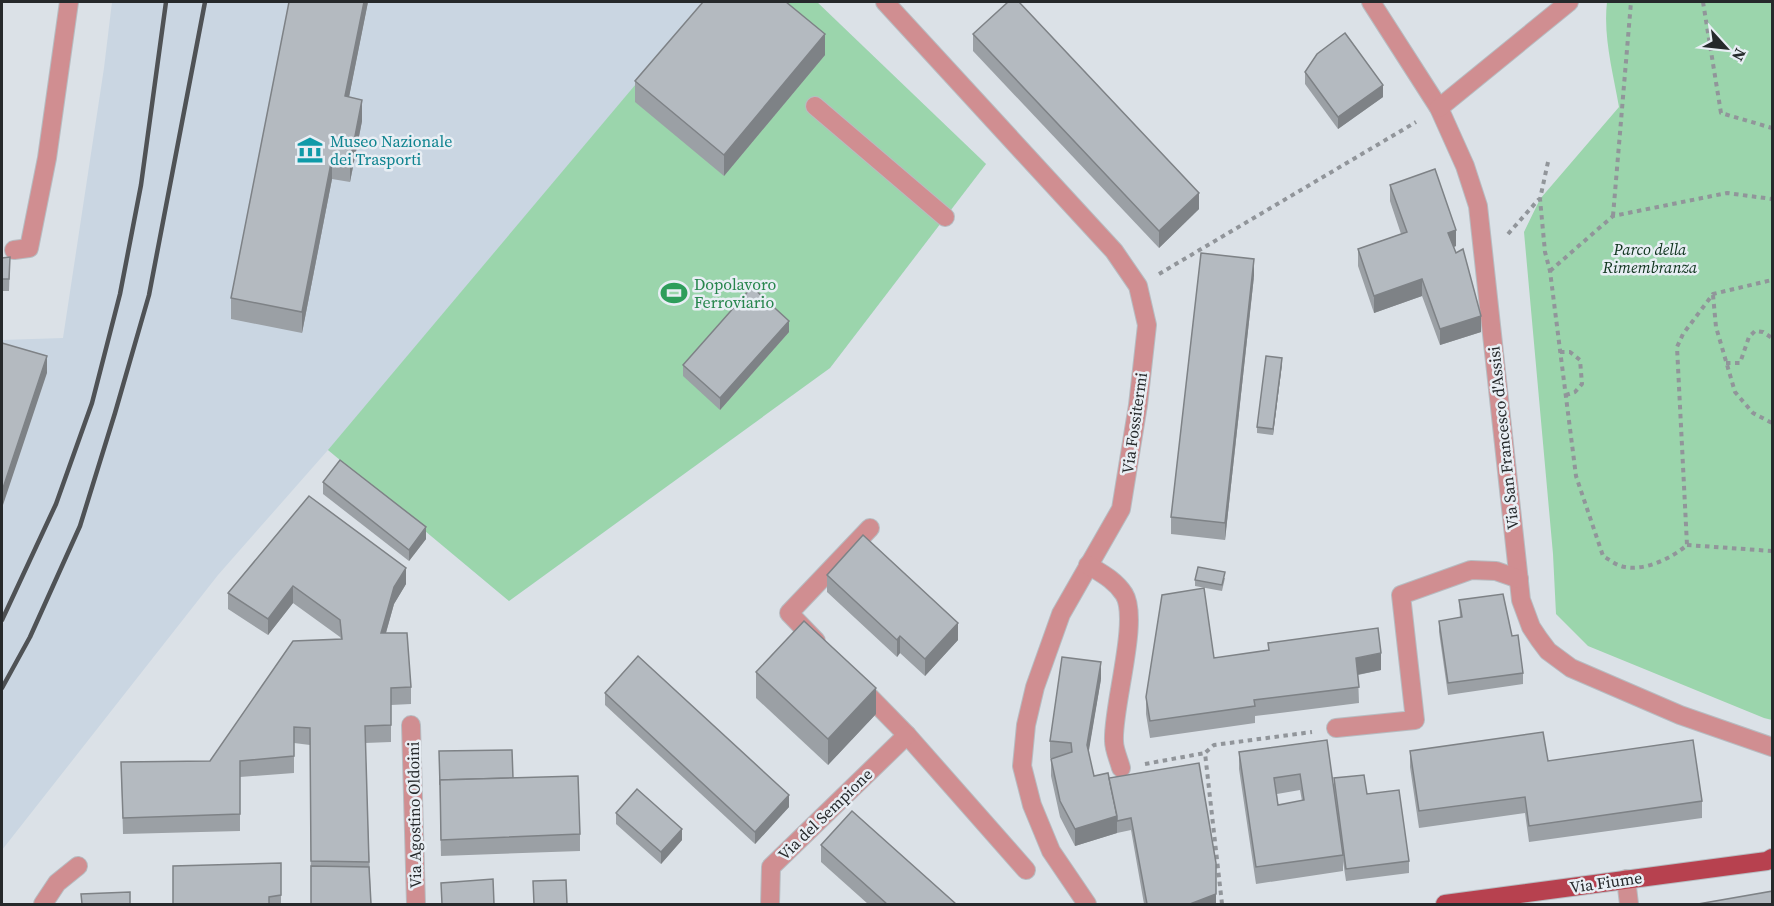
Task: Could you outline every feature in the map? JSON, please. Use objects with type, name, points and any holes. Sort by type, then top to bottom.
[{"type":"main road","name":"Via Fiume","points":[[1445,904],[1771,860]]},
{"type":"street","points":[[14,250],[29,248],[47,158],[69,2]]},
{"type":"street","name":"Via Fossitermi","points":[[885,2],[1114,251],[1138,286],[1147,325],[1138,405],[1120,509],[1061,614],[1035,687],[1026,725],[1022,766],[1032,805],[1051,851],[1087,904]]},
{"type":"street","name":"Via San Francesco d'Assisi","points":[[1371,2],[1439,108],[1465,166],[1478,206],[1521,600],[1531,627],[1548,651],[1571,668],[1680,715],[1773,747]]},
{"type":"street","points":[[1439,108],[1569,2]]},
{"type":"street","points":[[815,106],[945,217]]},
{"type":"street","points":[[829,654],[789,613],[870,528]]},
{"type":"street","points":[[1088,564],[1108,576],[1124,594],[1128,604],[1128,634],[1114,742],[1121,768]]},
{"type":"street","points":[[1336,728],[1415,720],[1401,595],[1471,570],[1496,571],[1519,579]]},
{"type":"street","points":[[845,671],[907,735],[1026,870]]},
{"type":"street","name":"Via Agostino Oldoini","points":[[411,725],[416,904]]},
{"type":"street","name":"Via del Sempione","points":[[770,904],[771,867],[907,735]]},
{"type":"street","points":[[44,904],[57,884],[78,866]]},
{"type":"street","points":[[1626,879],[1629,904]]},
{"type":"path","points":[[1613,216],[1631,2]]},
{"type":"path","points":[[1703,2],[1721,113],[1773,128]]},
{"type":"path","points":[[1138,286],[1439,108]]},
{"type":"path","points":[[1548,162],[1540,199],[1545,252],[1550,271],[1576,476],[1603,556],[1622,567],[1636,568],[1675,556],[1687,545],[1773,551]]},
{"type":"path","points":[[1550,271],[1613,216],[1727,193],[1773,199]]},
{"type":"path","points":[[1484,262],[1540,199]]},
{"type":"path","points":[[1687,545],[1677,347],[1683,334],[1713,294],[1773,280]]},
{"type":"path","points":[[1713,294],[1716,327],[1735,392],[1753,413],[1773,423]]},
{"type":"path","points":[[1726,363],[1740,363],[1749,337],[1755,331],[1763,332],[1773,338]]},
{"type":"path","points":[[1560,352],[1570,352],[1580,360],[1582,384],[1575,392],[1566,394]]},
{"type":"path","points":[[1121,768],[1205,753],[1215,745],[1336,728]]},
{"type":"path","points":[[1205,753],[1222,904]]},
{"type":"shaded area","points":[[112,2],[817,2],[986,164],[830,368],[509,601],[328,450],[218,575],[2,850],[2,340],[63,338]]},
{"type":"green space","name":"Dopolavoro Ferroviario","points":[[705,2],[817,2],[986,164],[830,368],[509,601],[328,450]]},
{"type":"green space","name":"Parco della Rimembranza","points":[[1607,2],[1772,2],[1772,720],[1588,646],[1556,614],[1553,554],[1524,232],[1540,199],[1619,107],[1607,41]]},
{"type":"building","name":"Museo Nazionale dei Trasporti","points":[[289,2],[364,2],[345,96],[362,100],[350,162],[332,158],[302,312],[231,298]]},
{"type":"building","points":[[703,2],[786,2],[825,34],[724,155],[635,81]]},
{"type":"building","points":[[1008,2],[1019,2],[1199,193],[1159,231],[973,34]]},
{"type":"building","points":[[1345,33],[1383,85],[1338,117],[1305,72],[1317,54]]},
{"type":"building","points":[[1435,169],[1456,230],[1448,233],[1456,253],[1463,249],[1481,316],[1440,329],[1422,279],[1374,296],[1358,249],[1407,232],[1390,185]]},
{"type":"building","points":[[1201,253],[1254,259],[1225,523],[1171,517]]},
{"type":"building","points":[[10,257],[9,279],[2,279],[2,258]]},
{"type":"building","points":[[752,287],[789,321],[720,398],[683,365]]},
{"type":"building","points":[[2,343],[47,356],[2,491]]},
{"type":"building","points":[[1266,356],[1282,358],[1273,429],[1257,427]]},
{"type":"building","points":[[340,460],[426,527],[409,550],[323,482]]},
{"type":"building","points":[[309,496],[406,568],[394,587],[381,633],[407,633],[411,687],[391,688],[391,725],[365,726],[369,862],[311,861],[310,728],[294,727],[294,756],[240,761],[240,814],[123,818],[121,762],[210,761],[293,641],[342,639],[340,620],[293,586],[268,619],[228,593]]},
{"type":"building","points":[[863,535],[958,623],[925,659],[900,636],[897,640],[827,575]]},
{"type":"building","points":[[1198,567],[1225,572],[1222,585],[1195,580]]},
{"type":"building","points":[[1204,588],[1214,658],[1269,650],[1268,643],[1378,628],[1381,653],[1356,658],[1359,687],[1254,700],[1255,706],[1150,721],[1146,697],[1162,595]]},
{"type":"building","points":[[1503,594],[1512,636],[1518,635],[1523,673],[1448,683],[1439,621],[1462,617],[1459,600]]},
{"type":"building","points":[[804,621],[876,688],[828,739],[756,672]]},
{"type":"building","points":[[638,656],[789,795],[755,832],[605,693]]},
{"type":"building","points":[[1062,657],[1101,662],[1087,745],[1094,776],[1108,773],[1117,816],[1075,829],[1060,801],[1051,759],[1072,752],[1071,743],[1050,741]]},
{"type":"building","points":[[1543,732],[1548,761],[1693,740],[1702,801],[1529,826],[1525,797],[1419,811],[1410,751]]},
{"type":"building","points":[[1327,740],[1343,855],[1256,867],[1239,752]],"holes":[[[1300,774],[1304,800],[1278,805],[1274,778]]]},
{"type":"building","points":[[512,750],[513,778],[440,780],[440,785],[439,751]]},
{"type":"building","points":[[1199,763],[1216,863],[1216,894],[1190,904],[1147,904],[1131,818],[1117,821],[1109,778]]},
{"type":"building","points":[[1364,775],[1367,794],[1399,790],[1409,861],[1346,869],[1334,778]]},
{"type":"building","points":[[578,776],[580,834],[441,840],[440,780]]},
{"type":"building","points":[[637,789],[682,829],[661,852],[616,813]]},
{"type":"building","points":[[852,811],[956,904],[887,904],[821,845]]},
{"type":"building","points":[[281,863],[281,895],[269,897],[269,904],[173,904],[173,866]]},
{"type":"building","points":[[311,866],[369,867],[371,904],[311,904]]},
{"type":"building","points":[[493,879],[494,904],[442,904],[441,883]]},
{"type":"building","points":[[566,880],[567,904],[534,904],[533,881]]},
{"type":"building","points":[[1773,891],[1773,904],[1698,904]]},
{"type":"building","points":[[130,892],[130,904],[82,904],[81,894]]},
{"type":"railway","points":[[2,620],[56,504],[92,403],[120,294],[141,185],[166,2]]},
{"type":"railway","points":[[2,688],[30,637],[80,526],[115,413],[149,295],[205,2]]},
{"type":"place","name":"Museo Nazionale dei Trasporti","points":[[310,150]]},
{"type":"place","name":"Dopolavoro Ferroviario","points":[[674,293]]}]
